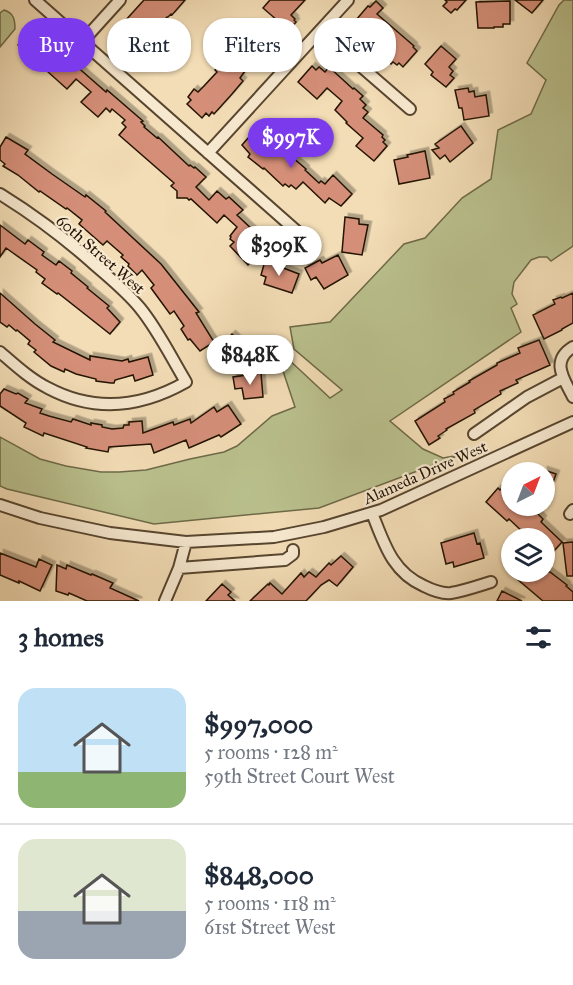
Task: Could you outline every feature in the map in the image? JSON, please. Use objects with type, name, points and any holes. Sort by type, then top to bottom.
[{"type":"street","points":[[35,0],[55,18]]},
{"type":"street","points":[[95,28],[120,0]]},
{"type":"street","points":[[332,18],[348,0]]},
{"type":"street","points":[[208,153],[314,38]]},
{"type":"street","points":[[95,53],[300,234]]},
{"type":"street","points":[[367,72],[410,109]]},
{"type":"street","name":"60th Street West","points":[[0,194],[77,249],[139,307],[186,382],[151,399],[131,403],[99,404],[76,400],[48,388],[34,380],[0,352]]},
{"type":"street","points":[[573,347],[563,356],[560,363],[560,371],[573,397]]},
{"type":"street","points":[[474,434],[527,397],[564,378]]},
{"type":"street","name":"Alameda Drive West","points":[[0,506],[40,518],[110,533],[186,542],[274,537],[324,527],[381,510],[573,422]]},
{"type":"street","points":[[372,513],[392,560],[404,574],[418,584],[434,591],[450,593],[491,582]]},
{"type":"street","points":[[165,601],[179,568],[186,542]]},
{"type":"street","points":[[179,568],[285,560],[293,554],[293,550]]},
{"type":"green space","points":[[564,0],[573,0],[573,246],[551,261],[547,257],[531,260],[514,282],[512,294],[517,304],[511,308],[521,332],[390,421],[423,449],[443,458],[460,455],[319,508],[154,524],[0,486],[0,437],[40,459],[66,466],[101,472],[146,470],[224,452],[237,446],[272,416],[295,407],[279,359],[286,357],[330,398],[342,390],[294,349],[290,327],[330,322],[404,244],[425,238],[462,198],[491,179],[498,130],[531,114],[546,80],[527,63]]},
{"type":"green space","points":[[4,10],[13,17],[15,29],[0,47],[0,13]]},
{"type":"building","points":[[144,0],[185,0],[172,15],[166,18],[128,18]]},
{"type":"building","points":[[270,0],[305,0],[291,15],[294,18],[275,18],[263,8]]},
{"type":"building","points":[[445,0],[466,0],[451,13],[443,6],[447,2]]},
{"type":"building","points":[[515,0],[543,0],[532,13]]},
{"type":"building","points":[[376,1],[383,8],[377,14],[382,18],[358,18],[368,6],[370,7]]},
{"type":"building","points":[[510,1],[510,24],[503,24],[503,27],[478,28],[476,2]]},
{"type":"building","points":[[396,30],[417,51],[403,67],[399,63],[397,65]]},
{"type":"building","points":[[441,46],[456,59],[449,67],[453,71],[450,75],[454,78],[446,87],[431,75],[433,72],[425,64]]},
{"type":"building","points":[[312,66],[314,72],[334,72],[363,96],[360,99],[366,105],[363,108],[368,112],[363,118],[383,135],[385,140],[383,142],[387,146],[374,161],[356,146],[363,138],[335,110],[342,101],[327,88],[317,99],[298,82]]},
{"type":"building","points":[[48,72],[83,72],[106,92],[107,90],[143,121],[141,122],[144,127],[189,166],[195,167],[206,177],[196,187],[209,200],[217,191],[226,199],[229,197],[243,210],[237,215],[256,233],[254,236],[263,249],[248,265],[230,246],[234,242],[230,236],[237,227],[224,215],[217,223],[191,199],[177,198],[177,191],[171,186],[174,183],[119,135],[126,127],[122,123],[125,120],[112,109],[110,112],[106,108],[98,117],[81,102],[91,92],[76,79],[67,89]]},
{"type":"building","points":[[217,72],[244,72],[240,78],[243,81],[214,114],[212,112],[209,116],[206,113],[202,118],[187,104],[191,100],[188,97],[194,89],[198,92]]},
{"type":"building","points":[[468,88],[469,92],[474,91],[475,97],[486,95],[489,116],[464,120],[455,90]]},
{"type":"building","points":[[461,126],[473,143],[450,162],[445,155],[440,159],[432,150],[439,148],[435,144]]},
{"type":"building","points":[[257,128],[290,159],[292,157],[306,169],[319,183],[321,181],[325,184],[333,175],[352,194],[341,206],[329,198],[325,203],[303,182],[296,189],[291,185],[283,186],[248,157],[250,154],[242,145]]},
{"type":"building","points":[[6,137],[28,150],[25,154],[106,211],[161,264],[199,312],[196,313],[214,342],[200,351],[190,339],[188,340],[181,329],[184,326],[174,311],[170,314],[151,288],[154,285],[142,270],[137,275],[121,257],[123,255],[107,241],[103,245],[79,224],[82,220],[3,166],[5,164],[0,160],[0,147]]},
{"type":"building","points":[[425,151],[430,178],[399,184],[394,160]]},
{"type":"building","points":[[345,217],[359,219],[359,224],[368,225],[362,255],[342,252]]},
{"type":"building","points":[[0,225],[25,244],[28,240],[44,252],[42,255],[56,265],[59,261],[109,306],[107,308],[120,322],[110,334],[42,283],[45,279],[36,272],[37,270],[6,248],[0,257]]},
{"type":"building","points":[[338,255],[348,275],[324,289],[316,277],[311,280],[305,268],[320,260],[322,263]]},
{"type":"building","points":[[265,261],[299,274],[292,293],[264,284],[266,277],[261,275]]},
{"type":"building","points":[[0,293],[55,340],[53,342],[90,360],[90,356],[122,361],[128,359],[129,362],[148,357],[153,375],[135,381],[133,375],[111,383],[96,381],[96,379],[65,369],[64,372],[51,366],[34,352],[36,350],[28,344],[30,341],[17,330],[0,322]]},
{"type":"building","points":[[573,293],[573,323],[544,339],[533,315],[555,304],[553,300]]},
{"type":"building","points":[[232,334],[252,353],[236,371],[215,353]]},
{"type":"building","points":[[539,340],[550,365],[516,380],[518,383],[500,391],[501,394],[474,410],[475,413],[446,429],[438,436],[440,438],[429,445],[415,421],[445,402],[444,399],[469,381],[497,363],[520,353],[518,348]]},
{"type":"building","points":[[261,373],[263,397],[244,399],[242,388],[235,389],[233,377]]},
{"type":"building","points":[[4,389],[28,399],[25,403],[42,409],[40,413],[71,422],[73,419],[112,429],[123,428],[124,425],[129,425],[129,422],[142,421],[143,433],[173,422],[174,425],[190,419],[191,423],[214,407],[217,412],[228,405],[241,424],[221,437],[219,435],[189,448],[186,440],[154,453],[151,444],[109,447],[108,452],[86,448],[44,433],[43,436],[24,427],[26,423],[0,406],[0,394]]},
{"type":"building","points":[[498,488],[501,489],[501,516],[486,502]]},
{"type":"building","points":[[501,516],[540,516],[543,519],[541,522],[547,528],[519,528],[509,519],[507,521]]},
{"type":"building","points":[[474,533],[477,544],[480,543],[484,558],[454,567],[453,562],[446,564],[441,543]]},
{"type":"building","points":[[555,535],[562,542],[555,550]]},
{"type":"building","points":[[573,542],[573,576],[567,576],[563,543]]},
{"type":"building","points":[[0,553],[36,567],[39,559],[52,565],[40,591],[0,575]]},
{"type":"building","points":[[341,556],[353,567],[337,586],[329,580],[306,601],[250,601],[270,583],[282,594],[301,573],[304,577],[309,572],[316,577],[329,563],[331,565]]},
{"type":"building","points":[[57,565],[66,569],[67,565],[113,583],[110,588],[139,601],[87,601],[69,593],[68,595],[56,591]]},
{"type":"building","points":[[555,576],[573,592],[573,601],[543,601],[521,582],[555,582]]},
{"type":"building","points":[[222,584],[231,592],[228,595],[235,601],[206,601]]},
{"type":"building","points":[[502,591],[522,601],[497,601]]}]
